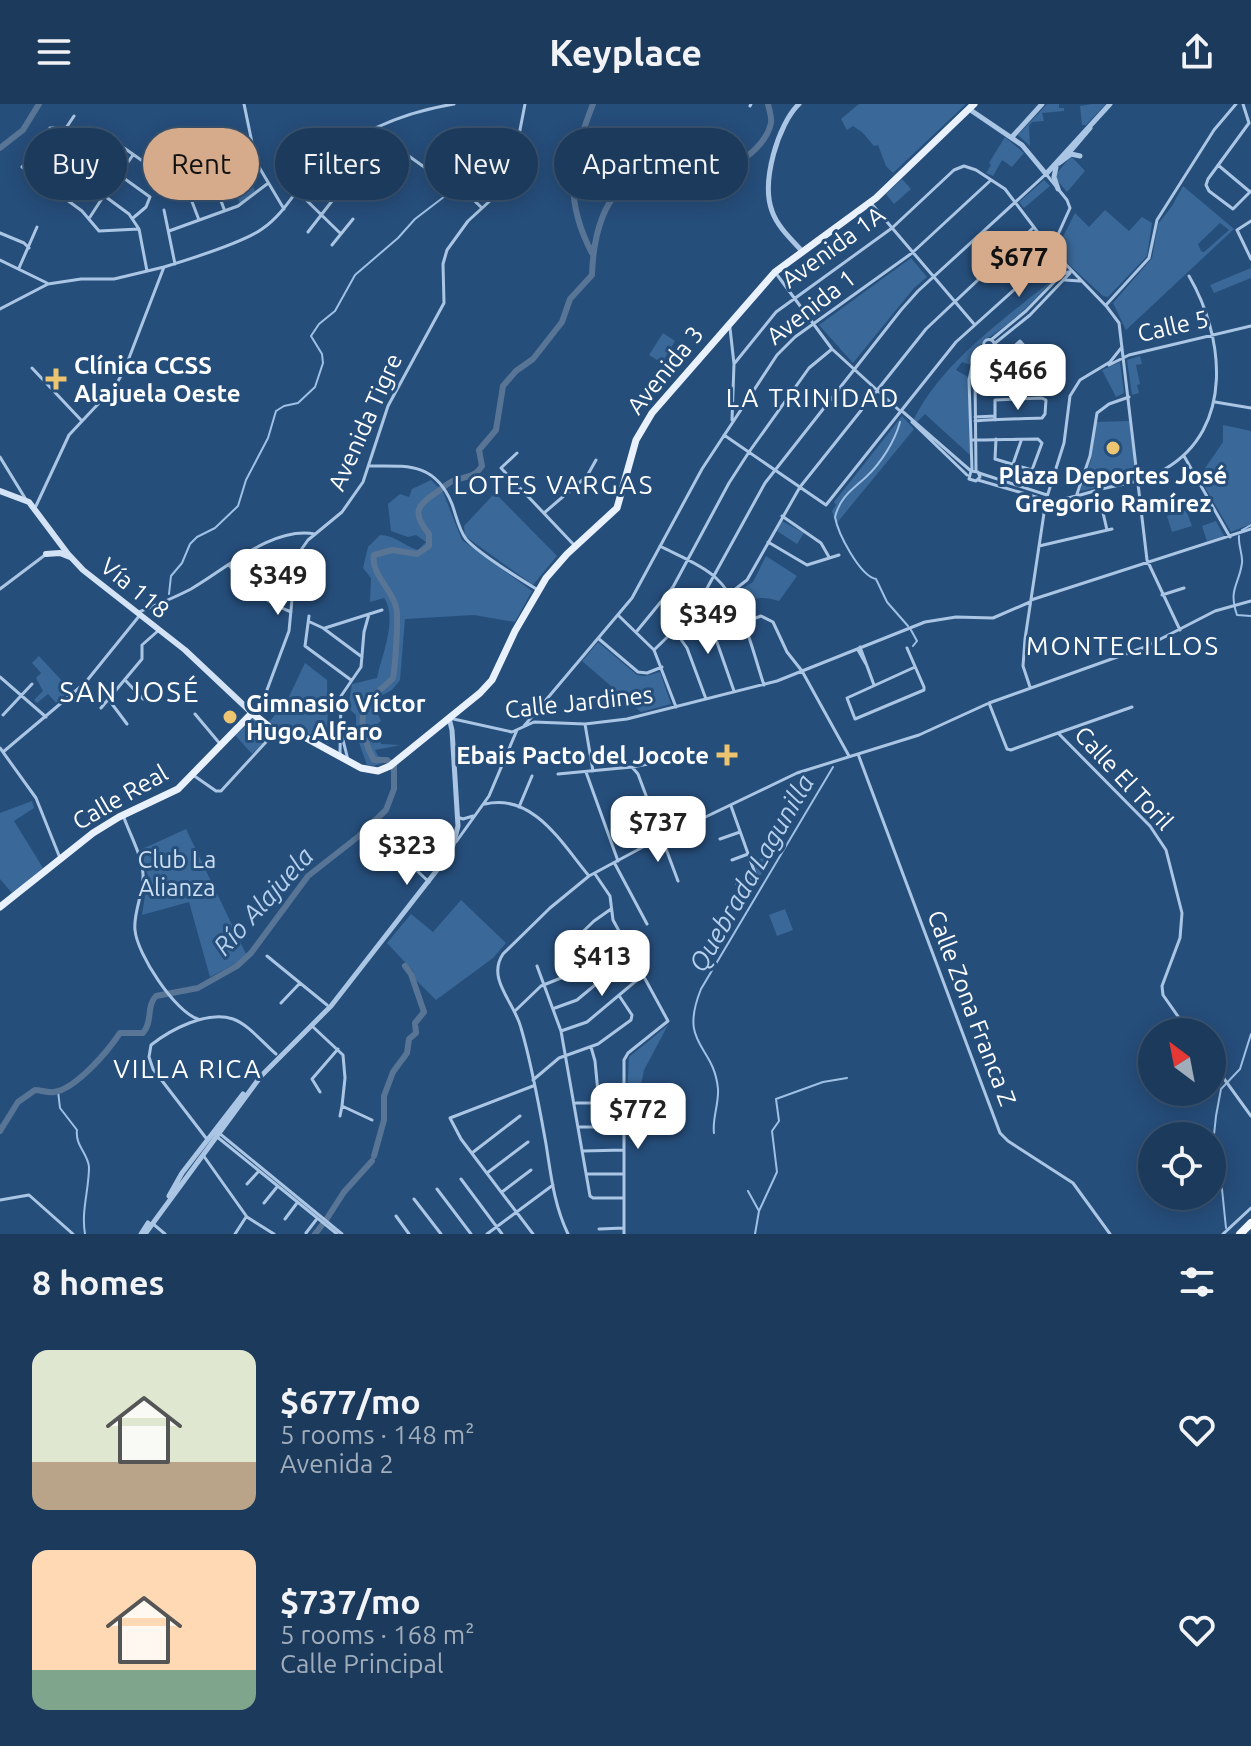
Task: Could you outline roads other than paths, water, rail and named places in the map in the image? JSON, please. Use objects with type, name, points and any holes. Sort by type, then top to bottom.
[{"type":"highway","points":[[1240,1234],[1251,1223]]},
{"type":"main road","name":"Avenida 3","points":[[254,715],[277,730],[297,733],[372,771],[392,764],[449,718],[489,684],[538,590],[560,561],[617,508],[643,426],[729,324],[775,272],[870,202],[971,106]]},
{"type":"main road","name":"Vía 118","points":[[0,491],[26,500],[72,558],[207,670],[254,715]]},
{"type":"main road","points":[[46,554],[60,553],[72,558]]},
{"type":"main road","name":"Calle Real","points":[[0,907],[93,833],[123,815],[162,798],[193,775],[254,715]]},
{"type":"street","points":[[244,104],[253,154],[267,184],[284,209]]},
{"type":"street","points":[[378,128],[424,110],[454,104]]},
{"type":"street","name":"Avenida Tigre","points":[[254,715],[287,640],[292,612],[294,564],[304,545],[349,503],[369,466],[388,406],[444,303],[443,264],[447,250],[458,232],[504,188],[513,166],[525,104]]},
{"type":"street","points":[[799,104],[789,114],[775,147],[769,181],[770,204],[777,222],[802,251]]},
{"type":"street","points":[[1012,137],[1042,104]]},
{"type":"street","points":[[1056,252],[1055,244],[1070,213],[1069,205],[1058,189],[1053,169],[1110,104]]},
{"type":"street","points":[[1106,305],[1149,258],[1157,218],[1214,130],[1236,104]]},
{"type":"street","points":[[1218,165],[1250,192],[1233,209],[1209,191],[1206,185],[1218,165],[1249,123],[1243,104]]},
{"type":"street","points":[[971,106],[1012,137],[1036,161],[1053,169]]},
{"type":"street","points":[[66,128],[74,116]]},
{"type":"street","points":[[1082,154],[1080,144],[1091,125]]},
{"type":"street","points":[[1053,169],[1080,138]]},
{"type":"street","points":[[1074,148],[1082,154]]},
{"type":"street","points":[[1053,169],[1074,148]]},
{"type":"street","points":[[127,150],[143,161]]},
{"type":"street","points":[[127,163],[133,154]]},
{"type":"street","points":[[654,650],[695,610],[759,492],[901,310],[1053,169],[1072,154],[1082,154]]},
{"type":"street","points":[[409,156],[434,174],[459,186],[482,208]]},
{"type":"street","points":[[1036,161],[1053,169],[1058,189]]},
{"type":"street","name":"Avenida 1A","points":[[734,364],[772,315],[892,228],[962,166],[991,180]]},
{"type":"street","points":[[991,180],[1005,189],[1041,237],[1112,312],[1122,330],[1122,359],[1149,564],[1180,630]]},
{"type":"street","name":"Avenida 1","points":[[524,726],[638,588],[702,469],[780,351],[912,253],[991,180]]},
{"type":"street","points":[[127,181],[150,197],[142,211],[133,218]]},
{"type":"street","points":[[169,231],[243,203],[267,184]]},
{"type":"street","points":[[67,200],[90,217],[99,231],[139,229]]},
{"type":"street","points":[[90,217],[101,200]]},
{"type":"street","points":[[109,200],[133,218],[139,229],[147,271]]},
{"type":"street","points":[[191,200],[199,220]]},
{"type":"street","points":[[221,200],[225,211]]},
{"type":"street","points":[[0,309],[48,284],[81,279],[114,279],[175,264],[251,235],[265,227],[291,200]]},
{"type":"street","points":[[305,200],[341,234]]},
{"type":"street","points":[[308,232],[333,200]]},
{"type":"street","points":[[870,202],[975,325]]},
{"type":"street","points":[[164,210],[175,264]]},
{"type":"street","points":[[332,245],[353,219]]},
{"type":"street","points":[[1251,221],[1237,230],[1251,259]]},
{"type":"street","points":[[19,268],[37,227]]},
{"type":"street","points":[[729,594],[747,580],[800,487],[926,329],[1034,227]]},
{"type":"street","points":[[1041,237],[1052,238],[1060,232]]},
{"type":"street","points":[[0,233],[29,248]]},
{"type":"street","points":[[724,435],[826,505],[956,342],[1056,252]]},
{"type":"street","points":[[0,260],[48,284]]},
{"type":"street","points":[[1062,261],[1063,277]]},
{"type":"street","points":[[35,508],[69,435],[115,386],[124,371],[164,267]]},
{"type":"street","points":[[973,440],[975,378],[985,341],[993,342],[1009,329],[1071,271]]},
{"type":"street","points":[[775,272],[832,349],[901,411],[975,471],[1047,499]]},
{"type":"street","points":[[901,411],[971,481],[978,480],[1047,499],[1139,481],[1161,472],[1184,456],[1201,434],[1214,402],[1216,373],[1213,335],[1209,316],[1189,276]]},
{"type":"street","points":[[1063,277],[1082,281]]},
{"type":"street","points":[[1098,298],[1112,299]]},
{"type":"street","points":[[1112,299],[1112,312]]},
{"type":"street","points":[[729,324],[734,364],[732,421]]},
{"type":"street","name":"Calle 5","points":[[1106,365],[1251,326]]},
{"type":"street","points":[[975,378],[995,378],[1026,378],[1049,375],[1020,341],[995,365],[995,378]]},
{"type":"street","points":[[985,349],[993,349],[993,342]]},
{"type":"street","points":[[1030,687],[1023,665],[1030,601],[1047,499],[1064,443],[1071,392],[1080,380],[1116,357],[1123,343]]},
{"type":"street","points":[[733,349],[742,353]]},
{"type":"street","points":[[637,631],[669,594],[749,452],[809,368],[832,349]]},
{"type":"street","points":[[978,480],[969,400],[972,366],[985,349]]},
{"type":"street","points":[[1005,355],[1026,378]]},
{"type":"street","points":[[32,368],[81,420]]},
{"type":"street","points":[[1077,495],[1090,456],[1097,413],[1109,404],[1129,397]]},
{"type":"street","points":[[975,419],[1044,417],[1045,399],[995,400],[995,418]]},
{"type":"street","points":[[733,400],[737,405],[743,404]]},
{"type":"street","points":[[969,400],[975,400]]},
{"type":"street","points":[[1214,402],[1251,408]]},
{"type":"street","points":[[973,440],[996,439],[1041,440],[1032,470],[995,459],[996,439]]},
{"type":"street","points":[[1013,464],[1021,439]]},
{"type":"street","points":[[517,453],[501,468],[575,546]]},
{"type":"street","points":[[1184,456],[1230,537]]},
{"type":"street","points":[[0,457],[26,500]]},
{"type":"street","points":[[544,513],[587,476],[596,460]]},
{"type":"street","points":[[369,466],[419,468],[430,474],[445,491],[466,539],[538,590]]},
{"type":"street","points":[[968,477],[975,471]]},
{"type":"street","points":[[1039,546],[1110,530],[1098,490]]},
{"type":"street","points":[[782,516],[821,543],[830,559]]},
{"type":"street","name":"Calle Jardines","points":[[449,718],[509,732],[541,722],[585,724],[627,719],[764,685],[925,622],[956,617],[993,618],[1030,601],[1251,529]]},
{"type":"street","points":[[3,752],[94,673],[139,614],[189,590],[286,534],[315,534]]},
{"type":"street","points":[[768,542],[807,565],[839,555]]},
{"type":"street","points":[[0,589],[61,544]]},
{"type":"street","points":[[660,546],[715,576],[729,594],[764,685]]},
{"type":"street","points":[[229,565],[246,586],[278,607],[292,612]]},
{"type":"street","points":[[1162,595],[1184,588]]},
{"type":"street","points":[[568,1234],[559,1215],[534,1082],[516,1010],[498,979],[496,968],[499,959],[550,908],[589,876],[807,769],[919,735],[989,703],[1145,647],[1236,604],[1251,601]]},
{"type":"street","points":[[323,628],[382,610]]},
{"type":"street","points":[[695,610],[712,628],[734,691]]},
{"type":"street","points":[[340,757],[341,696],[361,667],[369,614]]},
{"type":"street","points":[[618,615],[654,650],[676,707]]},
{"type":"street","points":[[309,616],[305,646],[351,680]]},
{"type":"street","points":[[742,623],[758,617],[767,617],[773,622],[787,652],[802,671],[849,756]]},
{"type":"street","points":[[310,622],[362,657]]},
{"type":"street","points":[[101,708],[142,659],[142,645],[159,630]]},
{"type":"street","points":[[675,631],[687,648],[706,699]]},
{"type":"street","points":[[598,638],[638,672],[647,673],[662,667]]},
{"type":"street","points":[[859,648],[874,685]]},
{"type":"street","points":[[907,648],[924,688],[855,719],[846,700],[848,697],[915,667]]},
{"type":"street","points":[[0,677],[46,717]]},
{"type":"street","points":[[126,681],[143,699]]},
{"type":"street","points":[[3,715],[32,684]]},
{"type":"street","points":[[109,700],[127,724]]},
{"type":"street","name":"Calle El Toril","points":[[989,703],[1005,747],[1009,750],[1058,733],[1150,826],[1166,850],[1182,913],[1180,938],[1162,986],[1163,995],[1179,1018]]},
{"type":"street","points":[[1058,733],[1132,707]]},
{"type":"street","points":[[537,713],[537,719],[541,722]]},
{"type":"street","points":[[195,714],[221,745]]},
{"type":"street","points":[[449,718],[458,820],[455,842]]},
{"type":"street","points":[[585,724],[593,771]]},
{"type":"street","points":[[193,775],[219,791],[277,730]]},
{"type":"street","points":[[143,1234],[276,1054],[329,1006],[438,870],[485,804],[517,730]]},
{"type":"street","points":[[340,733],[349,762]]},
{"type":"street","points":[[0,748],[36,798],[60,858]]},
{"type":"street","name":"Calle Zona Franca Z","points":[[858,754],[1000,1133],[1073,1183],[1110,1234]]},
{"type":"street","points":[[558,774],[632,767],[686,757]]},
{"type":"street","points":[[632,767],[638,774],[678,881]]},
{"type":"street","points":[[586,772],[616,862],[647,924]]},
{"type":"street","points":[[519,807],[532,776]]},
{"type":"street","points":[[485,804],[497,802],[519,807],[544,820],[589,876]]},
{"type":"street","points":[[731,806],[756,876],[737,884]]},
{"type":"street","points":[[123,815],[143,873],[135,932],[143,959],[190,1016],[201,1020]]},
{"type":"street","points":[[458,820],[476,815]]},
{"type":"street","points":[[376,832],[429,882]]},
{"type":"street","points":[[720,839],[740,832]]},
{"type":"street","points":[[732,860],[748,854]]},
{"type":"street","points":[[595,874],[610,896],[613,920],[668,1021],[628,1053],[624,1060],[624,1234]]},
{"type":"street","points":[[582,965],[569,945],[611,909]]},
{"type":"street","points":[[516,1010],[544,985],[566,977],[621,932]]},
{"type":"street","points":[[555,1008],[577,1000],[631,955]]},
{"type":"street","points":[[267,956],[329,1006]]},
{"type":"street","points":[[537,966],[561,1031],[591,1198],[624,1198]]},
{"type":"street","points":[[561,1031],[587,1022],[643,975]]},
{"type":"street","points":[[281,1003],[300,983]]},
{"type":"street","points":[[533,1234],[457,1133],[451,1117],[534,1082],[559,1058],[591,1047],[632,1018],[620,997]]},
{"type":"street","points":[[186,1026],[191,1022],[190,1016]]},
{"type":"street","points":[[208,1140],[186,1108],[159,1078],[149,1057],[151,1045],[208,1017],[233,1019],[276,1054]]},
{"type":"street","points":[[309,1026],[338,1049],[345,1063],[340,1116]]},
{"type":"street","points":[[143,1234],[224,1119],[293,1041]]},
{"type":"street","points":[[591,1047],[599,1103]]},
{"type":"street","points":[[320,1092],[312,1079],[338,1049]]},
{"type":"street","points":[[269,1066],[276,1054]]},
{"type":"street","points":[[1226,1083],[1251,1116]]},
{"type":"street","points":[[574,1104],[624,1103]]},
{"type":"street","points":[[342,1106],[372,1120]]},
{"type":"street","points":[[472,1153],[520,1116]]},
{"type":"street","points":[[217,1134],[224,1119]]},
{"type":"street","points":[[579,1127],[624,1127]]},
{"type":"street","points":[[217,1134],[339,1234]]},
{"type":"street","points":[[487,1173],[528,1142]]},
{"type":"street","points":[[583,1151],[624,1150]]},
{"type":"street","points":[[201,1152],[247,1217],[274,1234]]},
{"type":"street","points":[[247,1184],[260,1170]]},
{"type":"street","points":[[502,1192],[531,1170]]},
{"type":"street","points":[[588,1174],[624,1174]]},
{"type":"street","points":[[461,1179],[502,1234]]},
{"type":"street","points":[[264,1203],[279,1185]]},
{"type":"street","points":[[487,1234],[553,1185]]},
{"type":"street","points":[[437,1189],[471,1234]]},
{"type":"street","points":[[0,1200],[29,1195],[73,1234]]},
{"type":"street","points":[[414,1199],[441,1234]]},
{"type":"street","points":[[285,1219],[299,1202]]},
{"type":"street","points":[[152,1223],[161,1206]]},
{"type":"street","points":[[1223,1234],[1251,1208]]},
{"type":"street","points":[[396,1216],[409,1234]]},
{"type":"street","points":[[235,1234],[247,1217]]},
{"type":"street","points":[[306,1233],[319,1218]]},
{"type":"street","points":[[152,1223],[165,1234]]},
{"type":"street","points":[[599,1229],[624,1228]]},
{"type":"waterway","points":[[0,148],[23,130],[39,104]]},
{"type":"waterway","points":[[592,253],[577,214],[573,179],[579,143],[593,104]]},
{"type":"waterway","name":"Río Alajuela","points":[[0,1131],[18,1102],[35,1090],[52,1092],[63,1089],[91,1068],[120,1033],[143,1033],[156,996],[198,988],[237,966],[251,953],[308,876],[359,836],[386,810],[394,789],[394,766],[387,760],[374,760],[362,722],[369,700],[393,678],[397,613],[394,600],[375,568],[374,555],[392,550],[417,554],[429,546],[429,534],[420,520],[419,509],[449,483],[474,474],[482,466],[479,450],[496,430],[503,386],[516,371],[533,359],[562,322],[570,299],[592,275],[602,218],[617,193],[627,184],[646,176],[665,176],[681,187],[706,180],[735,166],[767,135],[771,123],[768,104]]},
{"type":"waterway","points":[[169,594],[171,576],[182,563],[190,544],[215,528],[238,506],[246,480],[268,438],[276,411],[298,403],[315,387],[323,363],[322,354],[311,336],[319,324],[335,311],[355,275],[440,200]]},
{"type":"waterway","name":"Quebrada Lagunilla","points":[[900,422],[882,458],[843,499],[835,517],[857,563],[876,579],[887,602],[908,626]]},
{"type":"waterway","points":[[1242,530],[1251,525]]},
{"type":"waterway","points":[[1239,536],[1242,563],[1234,593],[1235,606],[1237,615],[1251,616]]},
{"type":"waterway","name":"Quebrada Lagunilla","points":[[911,630],[917,641],[913,646]]},
{"type":"waterway","name":"Quebrada Lagunilla","points":[[714,1133],[718,1089],[715,1074],[699,1044],[693,1022],[701,989],[833,767]]},
{"type":"waterway","points":[[374,1156],[384,1120],[384,1096],[393,1072],[407,1053],[409,1039],[416,1033],[415,1023],[424,1012],[411,974],[405,966]]},
{"type":"waterway","points":[[1226,1228],[1222,1189],[1214,1168],[1216,1116],[1221,1089],[1240,1069],[1251,1034]]},
{"type":"waterway","points":[[759,1211],[777,1172],[772,1131],[779,1121],[776,1099],[823,1082],[847,1078]]},
{"type":"waterway","points":[[58,1091],[60,1108],[77,1130],[78,1141],[89,1167],[85,1234]]},
{"type":"waterway","points":[[326,1220],[344,1192],[372,1161]]},
{"type":"waterway","name":"Quebrada Lagunilla","points":[[748,1191],[759,1211],[755,1234]]},
{"type":"waterway","points":[[315,1234],[322,1225]]},
{"type":"place","name":"Clínica CCSS Alajuela Oeste","points":[[56,379]]},
{"type":"place","name":"Plaza Deportes José Gregorio Ramírez","points":[[1113,448]]},
{"type":"place","name":"Gimnasio Víctor Hugo Alfaro","points":[[230,717]]},
{"type":"place","name":"Ebais Pacto del Jocote","points":[[727,755]]},
{"type":"district","name":"LA TRINIDAD","points":[[813,397]]},
{"type":"district","name":"LOTES VARGAS","points":[[554,484]]},
{"type":"district","name":"MONTECILLOS","points":[[1123,645]]},
{"type":"district","name":"SAN JOSÉ","points":[[130,691]]},
{"type":"district","name":"VILLA RICA","points":[[188,1068]]},
{"type":"park label","name":"Club La Alianza","points":[[177,873]]}]
